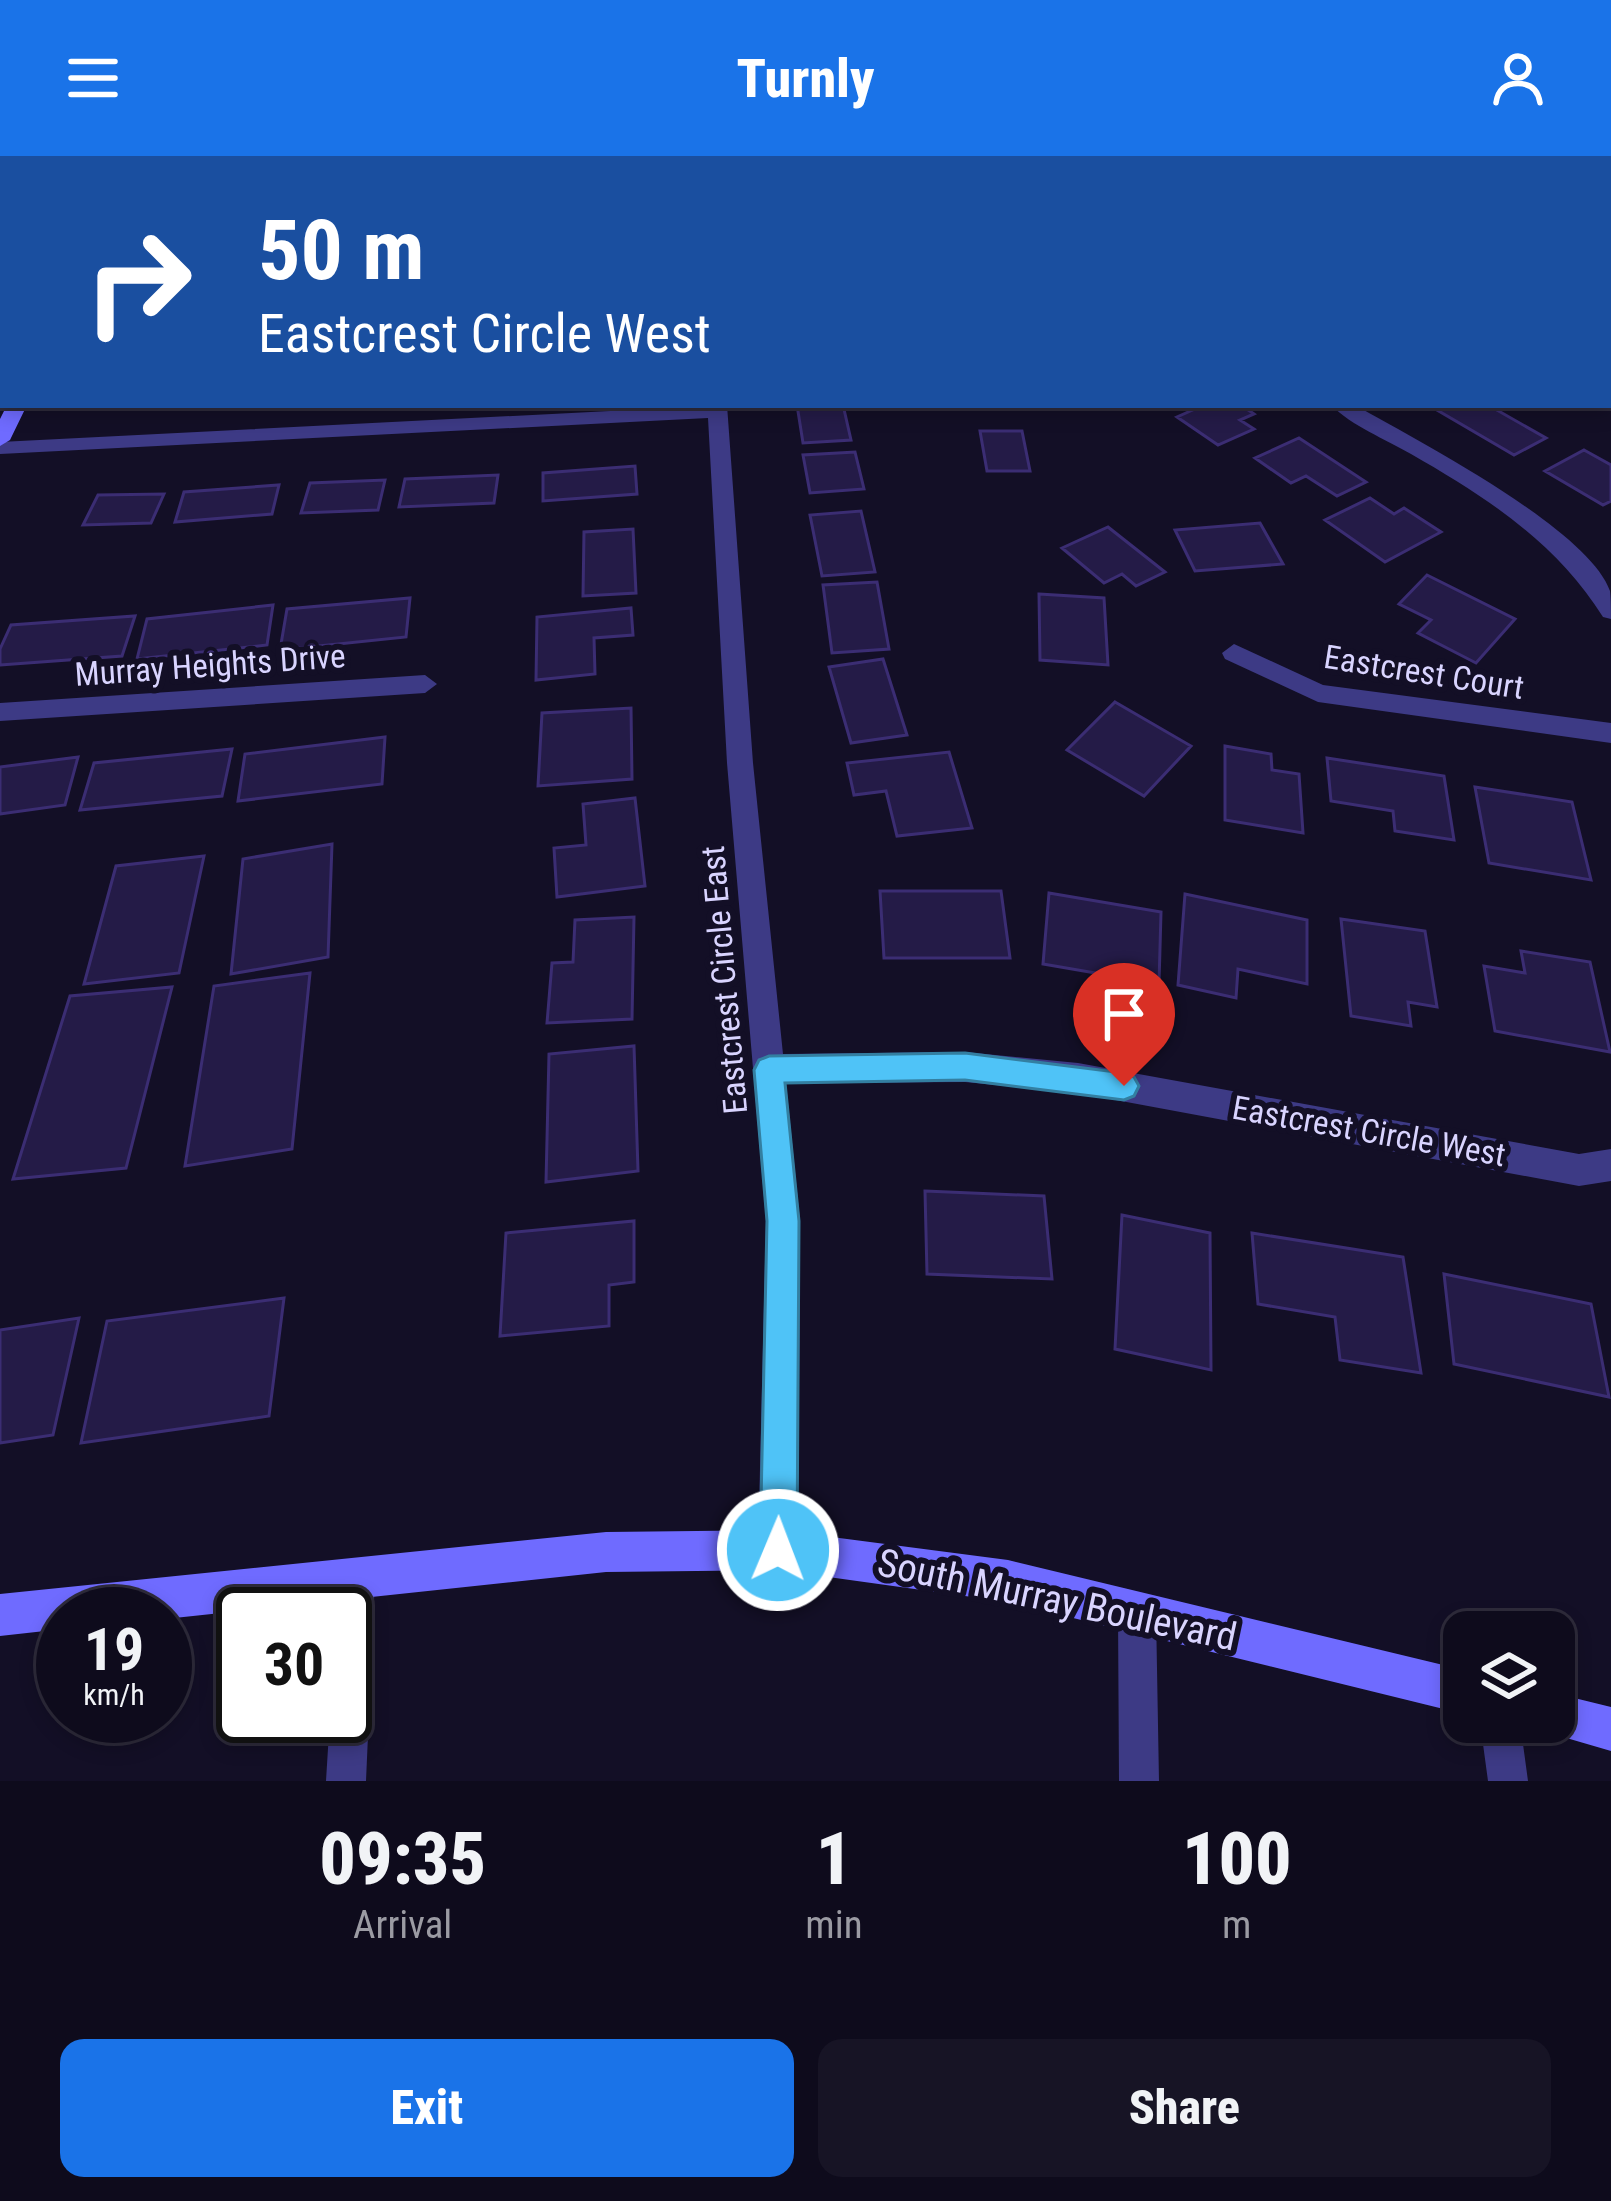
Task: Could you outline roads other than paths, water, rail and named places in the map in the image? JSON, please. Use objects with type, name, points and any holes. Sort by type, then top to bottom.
[{"type":"main road","points":[[0,444],[16,408]]},
{"type":"main road","name":"South Murray Boulevard","points":[[0,1615],[606,1552],[778,1550],[1008,1581],[1443,1687]]},
{"type":"main road","points":[[1575,1720],[1611,1729]]},
{"type":"street","points":[[0,444],[717,408]]},
{"type":"street","name":"Eastcrest Circle East","points":[[717,408],[740,763],[783,1221],[778,1550]]},
{"type":"street","points":[[1346,408],[1534,523],[1574,554],[1611,610]]},
{"type":"street","name":"Eastcrest Court","points":[[1234,653],[1318,693],[1611,733]]},
{"type":"street","name":"Murray Heights Drive","points":[[0,712],[425,684]]},
{"type":"street","name":"Eastcrest Circle West","points":[[769,1070],[965,1066],[1078,1078],[1579,1170],[1611,1166]]},
{"type":"lane","points":[[346,1781],[357,1578]]},
{"type":"lane","points":[[1138,1612],[1139,1781]]},
{"type":"lane","points":[[1503,1743],[1508,1781]]}]
